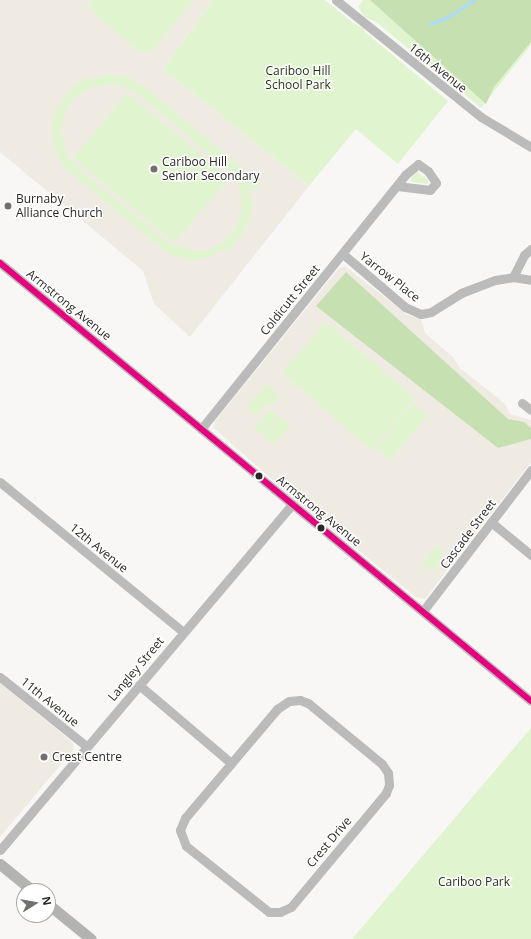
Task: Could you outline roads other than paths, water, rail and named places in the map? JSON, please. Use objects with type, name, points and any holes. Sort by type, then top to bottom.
[{"type":"main road","points":[[0,864],[23,883]]},
{"type":"main road","points":[[56,911],[85,937]]},
{"type":"street","name":"16th Avenue","points":[[336,0],[481,117],[531,147]]},
{"type":"street","name":"Coldicutt Street","points":[[201,428],[397,186]]},
{"type":"street","points":[[512,277],[524,255],[531,249]]},
{"type":"street","name":"Yarrow Place","points":[[343,254],[405,307],[421,314],[431,312],[478,285],[512,277],[531,280]]},
{"type":"street","name":"Armstrong Avenue","points":[[0,263],[531,701]]},
{"type":"street","points":[[522,403],[531,410]]},
{"type":"street","name":"Cascade Street","points":[[423,611],[531,470]]},
{"type":"street","name":"12th Avenue","points":[[0,482],[183,632]]},
{"type":"street","name":"Langley Street","points":[[0,850],[86,746],[292,504]]},
{"type":"street","points":[[492,522],[531,554]]},
{"type":"street","name":"11th Avenue","points":[[0,676],[86,746]]},
{"type":"street","points":[[139,685],[231,763]]},
{"type":"street","name":"Crest Drive","points":[[300,700],[308,703],[382,764],[388,773],[390,782],[386,793],[291,907],[280,912],[269,912],[186,846],[181,838],[181,826],[184,818],[231,763],[280,706],[289,701],[300,700]]},
{"type":"waterway","points":[[430,24],[448,17],[474,0]]},
{"type":"place","name":"Cariboo Hill Senior Secondary","points":[[154,169]]},
{"type":"place","name":"Burnaby Alliance Church","points":[[8,206]]},
{"type":"place","name":"Crest Centre","points":[[44,757]]},
{"type":"park label","name":"Cariboo Hill School Park","points":[[298,78]]},
{"type":"park label","name":"Cariboo Park","points":[[474,882]]}]
